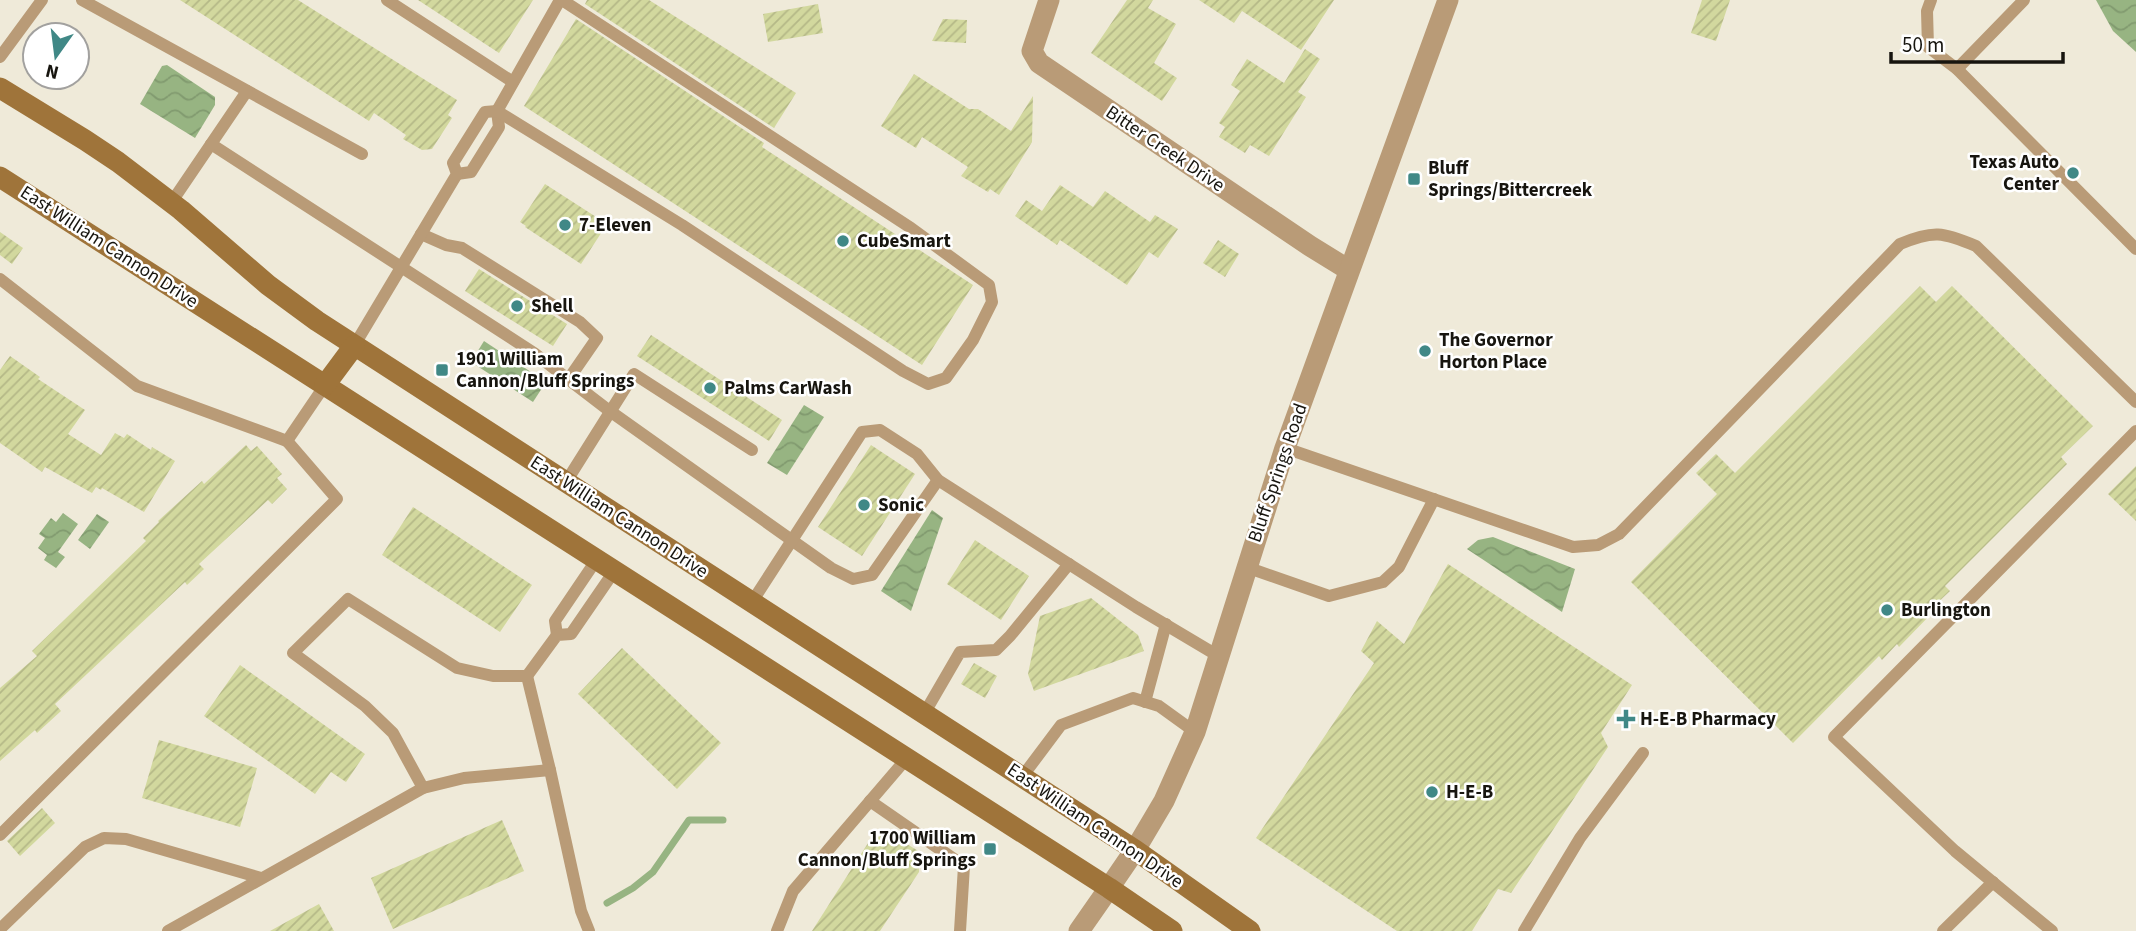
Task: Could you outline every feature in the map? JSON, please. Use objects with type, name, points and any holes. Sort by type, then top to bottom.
[{"type":"main road","name":"East William Cannon Drive","points":[[0,88],[85,140],[171,203],[268,285],[317,321],[1135,850],[1250,931]]},
{"type":"main road","name":"East William Cannon Drive","points":[[0,177],[606,564],[1172,931]]},
{"type":"main road","points":[[325,386],[354,345]]},
{"type":"street","name":"Bitter Creek Drive","points":[[1049,0],[1032,51],[1039,63],[1310,247],[1349,270]]},
{"type":"street","name":"Bluff Springs Road","points":[[1079,931],[1135,850],[1164,800],[1195,732],[1285,448],[1448,0]]},
{"type":"lane","points":[[0,57],[42,0]]},
{"type":"lane","points":[[82,0],[362,154]]},
{"type":"lane","points":[[387,0],[513,82]]},
{"type":"lane","points":[[457,174],[453,163],[485,112],[497,111],[682,225],[903,370],[928,383],[946,378],[973,340],[992,302],[989,285],[911,229],[561,0],[497,111],[499,127],[471,172],[457,174]]},
{"type":"lane","points":[[1931,0],[1927,11],[1928,47],[1957,69],[2136,250]]},
{"type":"lane","points":[[1957,69],[2024,0]]},
{"type":"lane","points":[[171,203],[247,91]]},
{"type":"lane","points":[[211,144],[534,353],[611,412],[831,568],[853,579],[872,575],[938,480]]},
{"type":"lane","points":[[354,345],[457,174]]},
{"type":"lane","points":[[421,234],[446,245],[461,248],[580,322],[597,338],[568,380]]},
{"type":"lane","points":[[1285,448],[1573,547],[1598,545],[1619,534],[1900,244],[1922,234],[1952,235],[1976,246],[2136,402]]},
{"type":"lane","points":[[0,279],[136,386],[286,441],[337,499],[0,835]]},
{"type":"lane","points":[[566,482],[634,374],[752,450]]},
{"type":"lane","points":[[286,441],[325,386]]},
{"type":"lane","points":[[752,603],[862,432],[880,430],[917,454],[938,480],[1220,657]]},
{"type":"lane","points":[[2052,931],[1955,851],[1834,737],[2136,431]]},
{"type":"lane","points":[[1247,567],[1329,596],[1383,582],[1399,567],[1434,499]]},
{"type":"lane","points":[[527,676],[557,635],[555,621],[606,564]]},
{"type":"lane","points":[[557,635],[571,634],[606,564]]},
{"type":"lane","points":[[924,714],[960,652],[996,650],[1069,564]]},
{"type":"lane","points":[[423,788],[393,733],[365,706],[293,653],[348,599],[457,668],[493,676],[527,676]]},
{"type":"lane","points":[[1145,702],[1166,624]]},
{"type":"lane","points":[[527,676],[581,911],[589,931]]},
{"type":"lane","points":[[1022,777],[1061,725],[1133,698],[1158,706],[1195,732]]},
{"type":"lane","points":[[1524,931],[1580,838],[1643,753]]},
{"type":"lane","points":[[777,931],[793,891],[907,758]]},
{"type":"lane","points":[[168,931],[423,788],[464,778],[550,769]]},
{"type":"lane","points":[[870,801],[964,866],[960,931]]},
{"type":"lane","points":[[0,929],[85,847],[104,838],[126,839],[261,878]]},
{"type":"lane","points":[[1943,931],[1993,882]]},
{"type":"water","points":[[2096,0],[2136,0],[2136,52],[2113,31]]},
{"type":"water","points":[[167,65],[215,97],[215,105],[195,138],[140,104],[162,66]]},
{"type":"water","points":[[484,341],[546,382],[533,402],[471,362]]},
{"type":"water","points":[[804,405],[824,417],[787,475],[767,463]]},
{"type":"water","points":[[932,510],[943,518],[911,611],[881,591]]},
{"type":"water","points":[[63,513],[78,524],[58,552],[65,557],[56,568],[44,560],[47,555],[38,548],[45,538],[39,534],[51,518],[56,522]]},
{"type":"water","points":[[97,514],[109,522],[90,549],[78,540]]},
{"type":"water","points":[[1493,537],[1575,569],[1562,612],[1467,549],[1478,540]]},
{"type":"building","points":[[180,0],[298,0],[457,100],[448,115],[452,118],[432,149],[422,150],[403,139],[406,135],[374,113],[369,121]]},
{"type":"building","points":[[418,0],[533,0],[499,53]]},
{"type":"building","points":[[587,0],[649,0],[796,93],[774,128],[585,4]]},
{"type":"building","points":[[1127,0],[1153,0],[1148,8],[1176,24],[1154,63],[1177,78],[1162,101],[1091,53]]},
{"type":"building","points":[[1199,0],[1334,0],[1301,50],[1242,11],[1234,23]]},
{"type":"building","points":[[1702,0],[1730,0],[1716,41],[1691,33]]},
{"type":"building","points":[[818,4],[823,33],[768,42],[763,14]]},
{"type":"building","points":[[576,19],[764,143],[762,147],[973,285],[922,365],[524,106]]},
{"type":"building","points":[[943,19],[967,20],[966,43],[932,41]]},
{"type":"building","points":[[1305,49],[1320,59],[1298,92],[1306,97],[1269,156],[1250,145],[1245,153],[1219,137],[1225,127],[1219,123],[1240,91],[1231,85],[1247,59],[1284,83]]},
{"type":"building","points":[[914,74],[969,109],[978,109],[1011,131],[1033,96],[1032,142],[999,195],[990,189],[988,192],[961,176],[968,167],[922,137],[916,148],[881,126]]},
{"type":"building","name":"7-Eleven","points":[[545,184],[607,224],[581,264],[520,222]]},
{"type":"building","points":[[1060,185],[1093,207],[1105,191],[1150,222],[1155,215],[1178,229],[1158,258],[1149,252],[1127,285],[1060,240],[1057,245],[1015,216],[1026,200],[1042,211]]},
{"type":"building","points":[[0,232],[23,248],[12,264],[0,255]]},
{"type":"building","points":[[1218,240],[1239,254],[1225,277],[1203,263]]},
{"type":"building","name":"Shell","points":[[479,269],[567,324],[553,346],[465,291]]},
{"type":"building","points":[[1920,286],[1936,302],[1952,286],[2093,426],[2061,457],[2067,464],[1945,586],[1950,591],[1931,609],[1934,611],[1899,647],[1897,644],[1882,660],[1879,656],[1793,743],[1631,582],[1717,494],[1696,473],[1716,454],[1735,473]]},
{"type":"building","name":"Palms CarWash","points":[[651,335],[782,420],[769,441],[637,356]]},
{"type":"building","points":[[10,356],[40,377],[38,379],[85,410],[68,434],[101,455],[115,433],[124,438],[127,434],[151,450],[152,447],[175,461],[144,512],[102,488],[101,490],[96,487],[92,493],[45,467],[42,472],[0,443],[0,370]]},
{"type":"building","points":[[246,445],[251,451],[257,446],[282,474],[277,478],[287,489],[272,504],[268,500],[199,564],[204,569],[187,585],[185,582],[55,704],[61,711],[0,761],[0,688],[37,656],[32,651],[146,541],[143,538],[158,521]]},
{"type":"building","name":"Sonic","points":[[871,445],[915,474],[862,556],[818,527]]},
{"type":"building","points":[[2136,466],[2136,521],[2108,494]]},
{"type":"building","points":[[413,507],[532,585],[500,632],[382,555]]},
{"type":"building","points":[[975,540],[1029,576],[1001,620],[947,584]]},
{"type":"building","name":"H-E-B","points":[[1448,564],[1632,685],[1601,733],[1608,747],[1511,893],[1498,889],[1472,931],[1397,931],[1256,838],[1374,663],[1361,651],[1377,621],[1404,644]]},
{"type":"building","points":[[1091,598],[1138,635],[1144,651],[1034,691],[1028,674],[1040,616]]},
{"type":"building","points":[[622,648],[721,743],[677,789],[578,694]]},
{"type":"building","points":[[974,663],[997,676],[985,698],[961,684]]},
{"type":"building","points":[[240,665],[365,754],[346,782],[331,772],[315,794],[204,716]]},
{"type":"building","points":[[159,740],[257,768],[240,827],[142,798]]},
{"type":"building","points":[[42,808],[55,823],[20,856],[7,841]]},
{"type":"building","points":[[502,820],[524,871],[393,929],[371,878]]},
{"type":"building","points":[[889,833],[920,852],[919,872],[880,931],[812,931],[870,840]]},
{"type":"building","points":[[319,904],[334,931],[270,931]]},
{"type":"waterway","points":[[607,903],[653,872],[689,820],[723,820]]},
{"type":"place","name":"Texas Auto Center","points":[[2073,173]]},
{"type":"place","name":"Bluff Springs/Bittercreek","points":[[1414,179]]},
{"type":"place","name":"7-Eleven","points":[[565,225]]},
{"type":"place","name":"CubeSmart","points":[[843,241]]},
{"type":"place","name":"Shell","points":[[517,306]]},
{"type":"place","name":"The Governor Horton Place","points":[[1425,351]]},
{"type":"place","name":"1901 William Cannon/Bluff Springs","points":[[442,370]]},
{"type":"place","name":"Palms CarWash","points":[[710,388]]},
{"type":"place","name":"Sonic","points":[[864,505]]},
{"type":"place","name":"Burlington","points":[[1887,610]]},
{"type":"place","name":"H-E-B Pharmacy","points":[[1626,719]]},
{"type":"place","name":"H-E-B","points":[[1432,792]]},
{"type":"place","name":"1700 William Cannon/Bluff Springs","points":[[990,849]]}]
